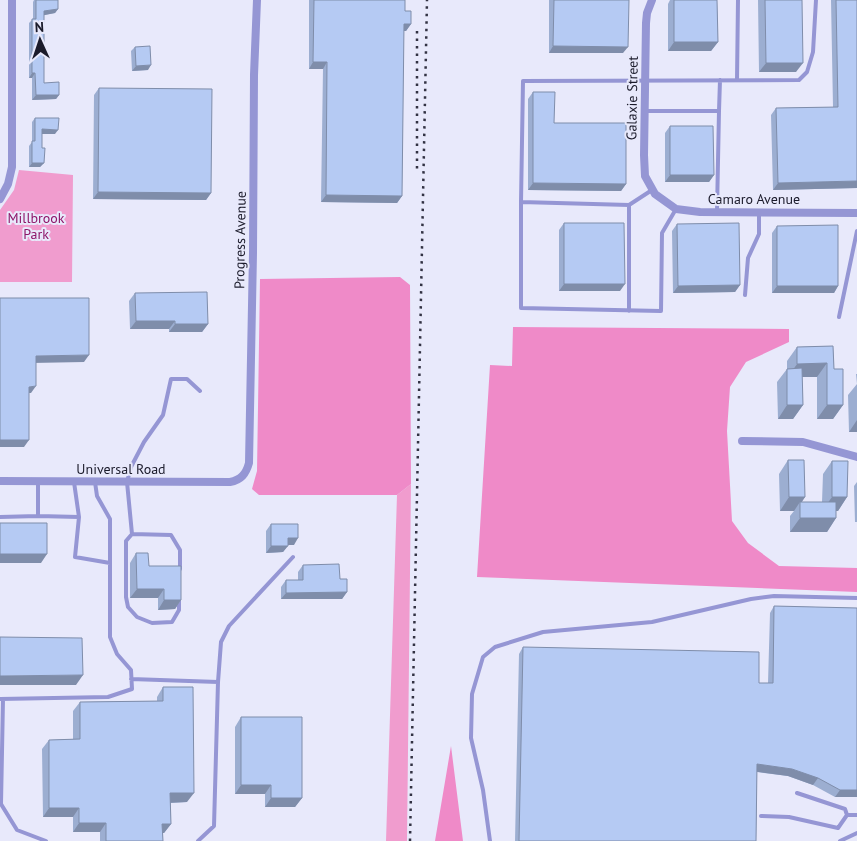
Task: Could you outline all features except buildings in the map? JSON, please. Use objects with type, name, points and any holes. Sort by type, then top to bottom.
[{"type":"street","points":[[0,199],[8,184],[12,166],[12,0]]},
{"type":"street","name":"Progress Avenue","points":[[241,478],[247,471],[248,463],[253,253],[254,75],[257,0]]},
{"type":"street","name":"Galaxie Street","points":[[652,0],[647,12],[646,23],[644,156],[645,176],[654,192]]},
{"type":"street","points":[[654,192],[676,209]]},
{"type":"street","name":"Camaro Avenue","points":[[676,209],[717,212],[857,212]]},
{"type":"street","points":[[742,441],[803,442],[857,457]]},
{"type":"street","name":"Universal Road","points":[[0,481],[230,482],[241,478]]},
{"type":"lane","points":[[737,80],[738,0]]},
{"type":"lane","points":[[676,209],[662,233],[661,312],[522,308],[523,81],[799,80],[807,72],[813,52],[816,0]]},
{"type":"lane","points":[[717,212],[720,80]]},
{"type":"lane","points":[[644,111],[719,111]]},
{"type":"lane","points":[[521,202],[629,204],[654,192]]},
{"type":"lane","points":[[629,204],[629,311]]},
{"type":"lane","points":[[746,295],[748,258],[759,234],[759,212]]},
{"type":"lane","points":[[839,317],[857,231]]},
{"type":"lane","points":[[180,593],[179,610],[172,622],[152,623],[137,617],[128,607],[126,597],[126,541],[132,534],[127,482],[131,467],[144,442],[163,416],[171,379],[187,378],[200,391]]},
{"type":"lane","points":[[38,481],[38,516]]},
{"type":"lane","points":[[74,482],[78,517],[75,557],[110,564]]},
{"type":"lane","points":[[46,841],[17,830],[0,804],[1,699],[108,697],[132,689],[130,670],[117,654],[110,637],[110,519],[97,496],[95,482]]},
{"type":"lane","points":[[0,517],[78,517]]},
{"type":"lane","points":[[132,534],[171,535],[180,550],[180,576]]},
{"type":"lane","points":[[198,841],[214,826],[218,682],[222,642],[229,626],[293,557]]},
{"type":"lane","points":[[490,841],[483,790],[471,738],[472,694],[483,657],[495,647],[543,632],[652,622],[751,599],[774,596],[857,598]]},
{"type":"lane","points":[[131,680],[218,682]]},
{"type":"lane","points":[[797,793],[845,809],[847,816]]},
{"type":"lane","points":[[761,816],[789,817],[838,828],[847,816],[857,815]]},
{"type":"lane","points":[[840,841],[857,834]]},
{"type":"green space","name":"Millbrook Park","points":[[19,170],[73,175],[72,282],[0,282],[0,210],[14,190]]},
{"type":"green space","points":[[411,484],[407,841],[386,841],[397,495]]},
{"type":"shaded area","points":[[400,277],[410,285],[411,484],[397,495],[259,495],[252,489],[257,471],[260,279]]},
{"type":"shaded area","points":[[513,327],[789,329],[789,342],[746,362],[730,387],[727,431],[732,521],[748,543],[779,566],[857,568],[857,592],[477,577],[490,365],[512,366]]},
{"type":"shaded area","points":[[451,746],[463,841],[435,841]]},
{"type":"railway","points":[[410,841],[427,0]]},
{"type":"railway","points":[[417,31],[417,171]]}]
